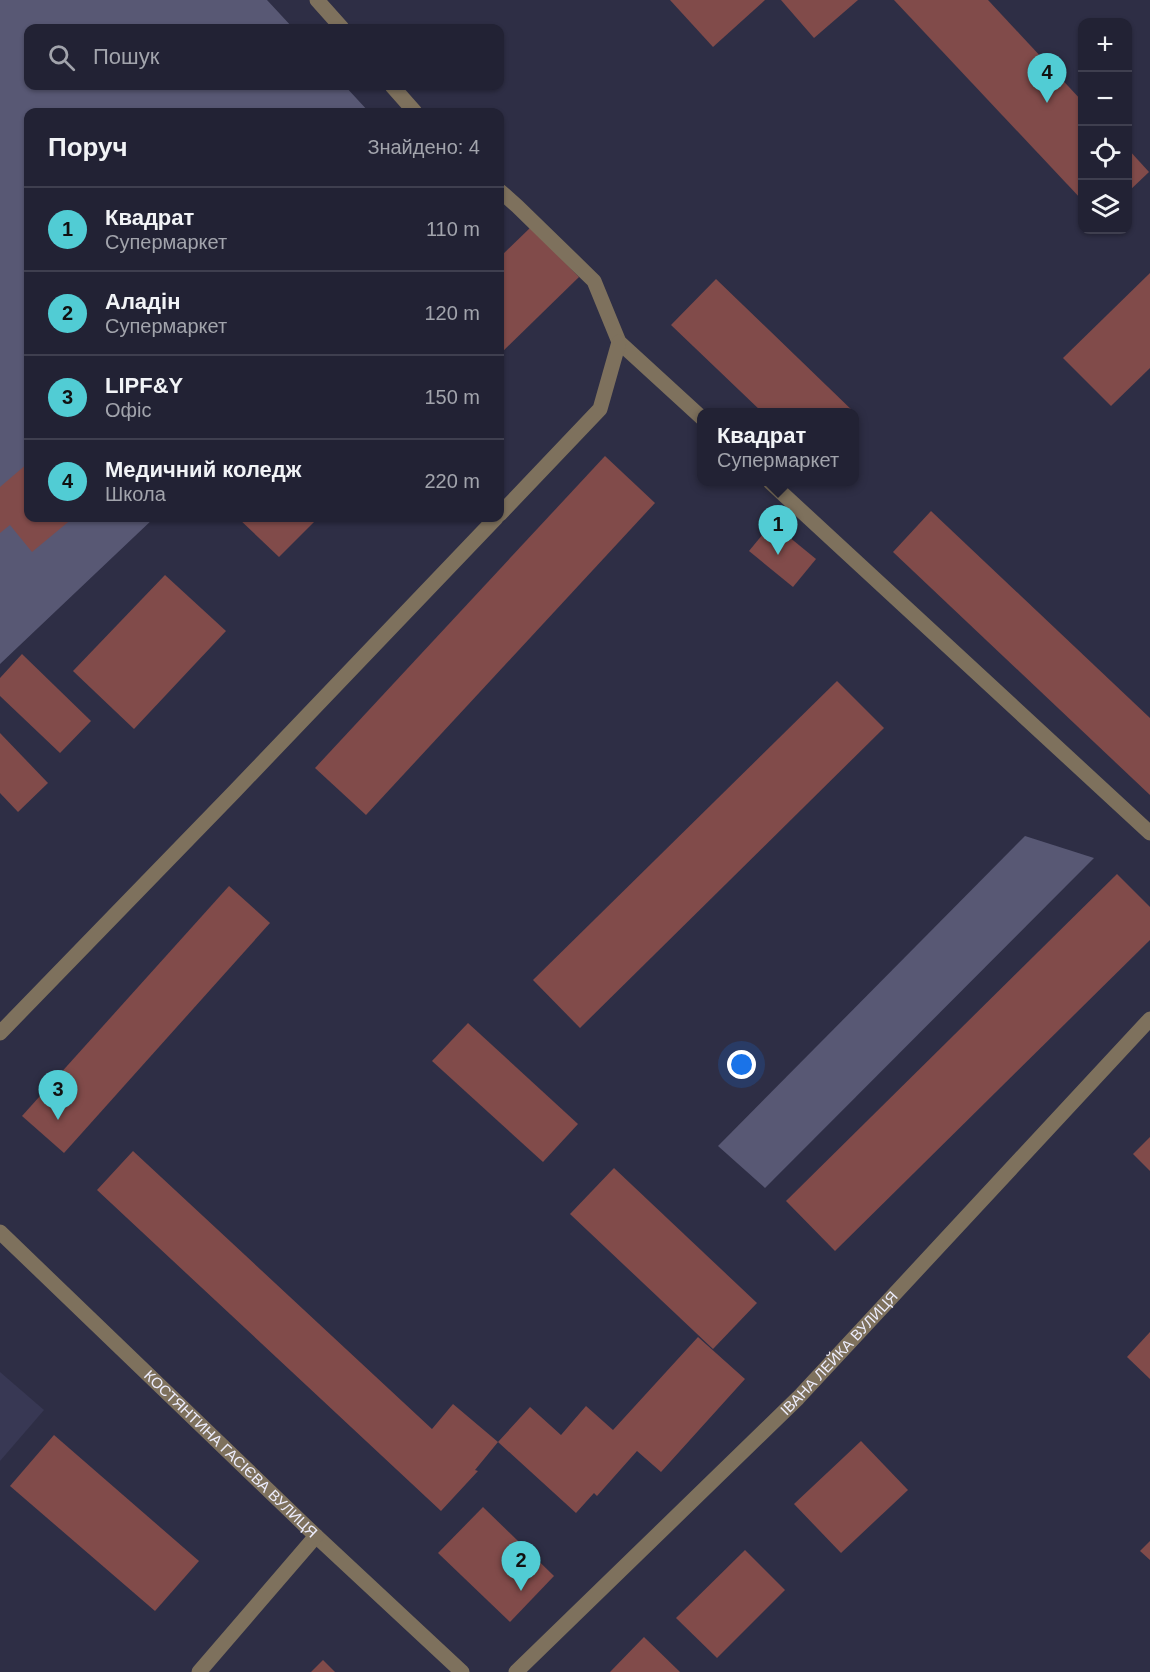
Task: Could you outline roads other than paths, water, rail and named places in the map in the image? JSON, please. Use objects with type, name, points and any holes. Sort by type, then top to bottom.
[{"type":"street","points":[[317,0],[338,24]]},
{"type":"street","points":[[396,90],[412,108]]},
{"type":"street","points":[[504,194],[594,281],[619,342],[697,413]]},
{"type":"street","points":[[504,510],[600,409],[619,342]]},
{"type":"street","points":[[774,486],[1150,833]]},
{"type":"street","points":[[0,1033],[492,522]]},
{"type":"street","name":"ІВАНА ЛЕЙКА ВУЛИЦЯ","points":[[516,1672],[798,1398],[1150,1019]]},
{"type":"street","name":"КОСТЯНТИНА ГАСІЄВА ВУЛИЦЯ","points":[[0,1232],[316,1536],[462,1672]]},
{"type":"street","points":[[200,1672],[316,1536]]},
{"type":"place","name":"Медичний коледж","points":[[1047,103]]},
{"type":"place","name":"Квадрат","points":[[778,555]]},
{"type":"place","name":"LIPF&Y","points":[[58,1120]]},
{"type":"place","name":"Аладін","points":[[521,1591]]}]
